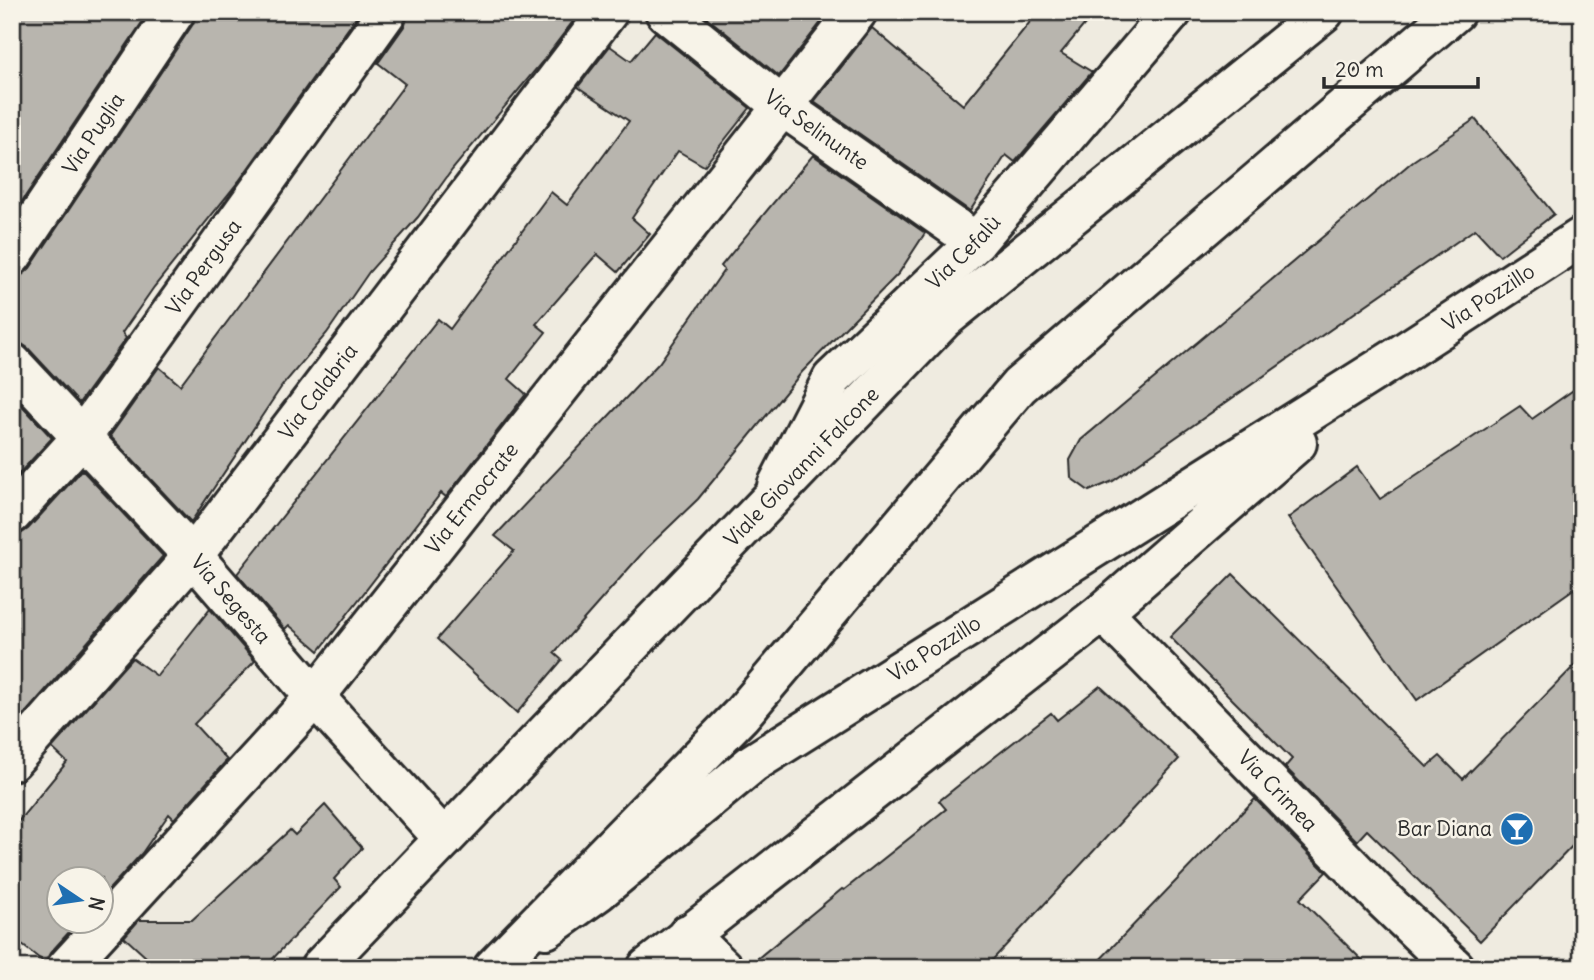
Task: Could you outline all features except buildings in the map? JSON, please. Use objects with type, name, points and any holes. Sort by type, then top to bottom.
[{"type":"street","name":"Via Puglia","points":[[12,256],[174,12]]},
{"type":"street","name":"Via Pergusa","points":[[12,514],[82,438],[387,12]]},
{"type":"street","name":"Via Calabria","points":[[13,759],[193,556],[608,12]]},
{"type":"street","name":"Via Selinunte","points":[[665,12],[783,107],[976,242]]},
{"type":"street","name":"Via Ermocrate","points":[[66,968],[315,697],[857,12]]},
{"type":"street","name":"Via Cefalù","points":[[770,500],[832,379],[976,242],[1172,12]]},
{"type":"street","name":"Viale Giovanni Falcone","points":[[320,968],[943,320],[1324,12]]},
{"type":"street","points":[[494,967],[741,715],[1019,386],[1455,12]]},
{"type":"street","name":"Via Pozzillo","points":[[494,967],[599,891],[753,763],[1581,240]]},
{"type":"street","name":"Via Pozzillo","points":[[647,968],[1103,612],[1394,359]]},
{"type":"street","name":"Via Segesta","points":[[12,363],[193,556],[315,697],[444,838]]},
{"type":"street","name":"Via Crimea","points":[[1103,612],[1384,900],[1455,968]]},
{"type":"street","points":[[688,934],[723,968]]},
{"type":"place","name":"Bar Diana","points":[[1517,829]]}]
